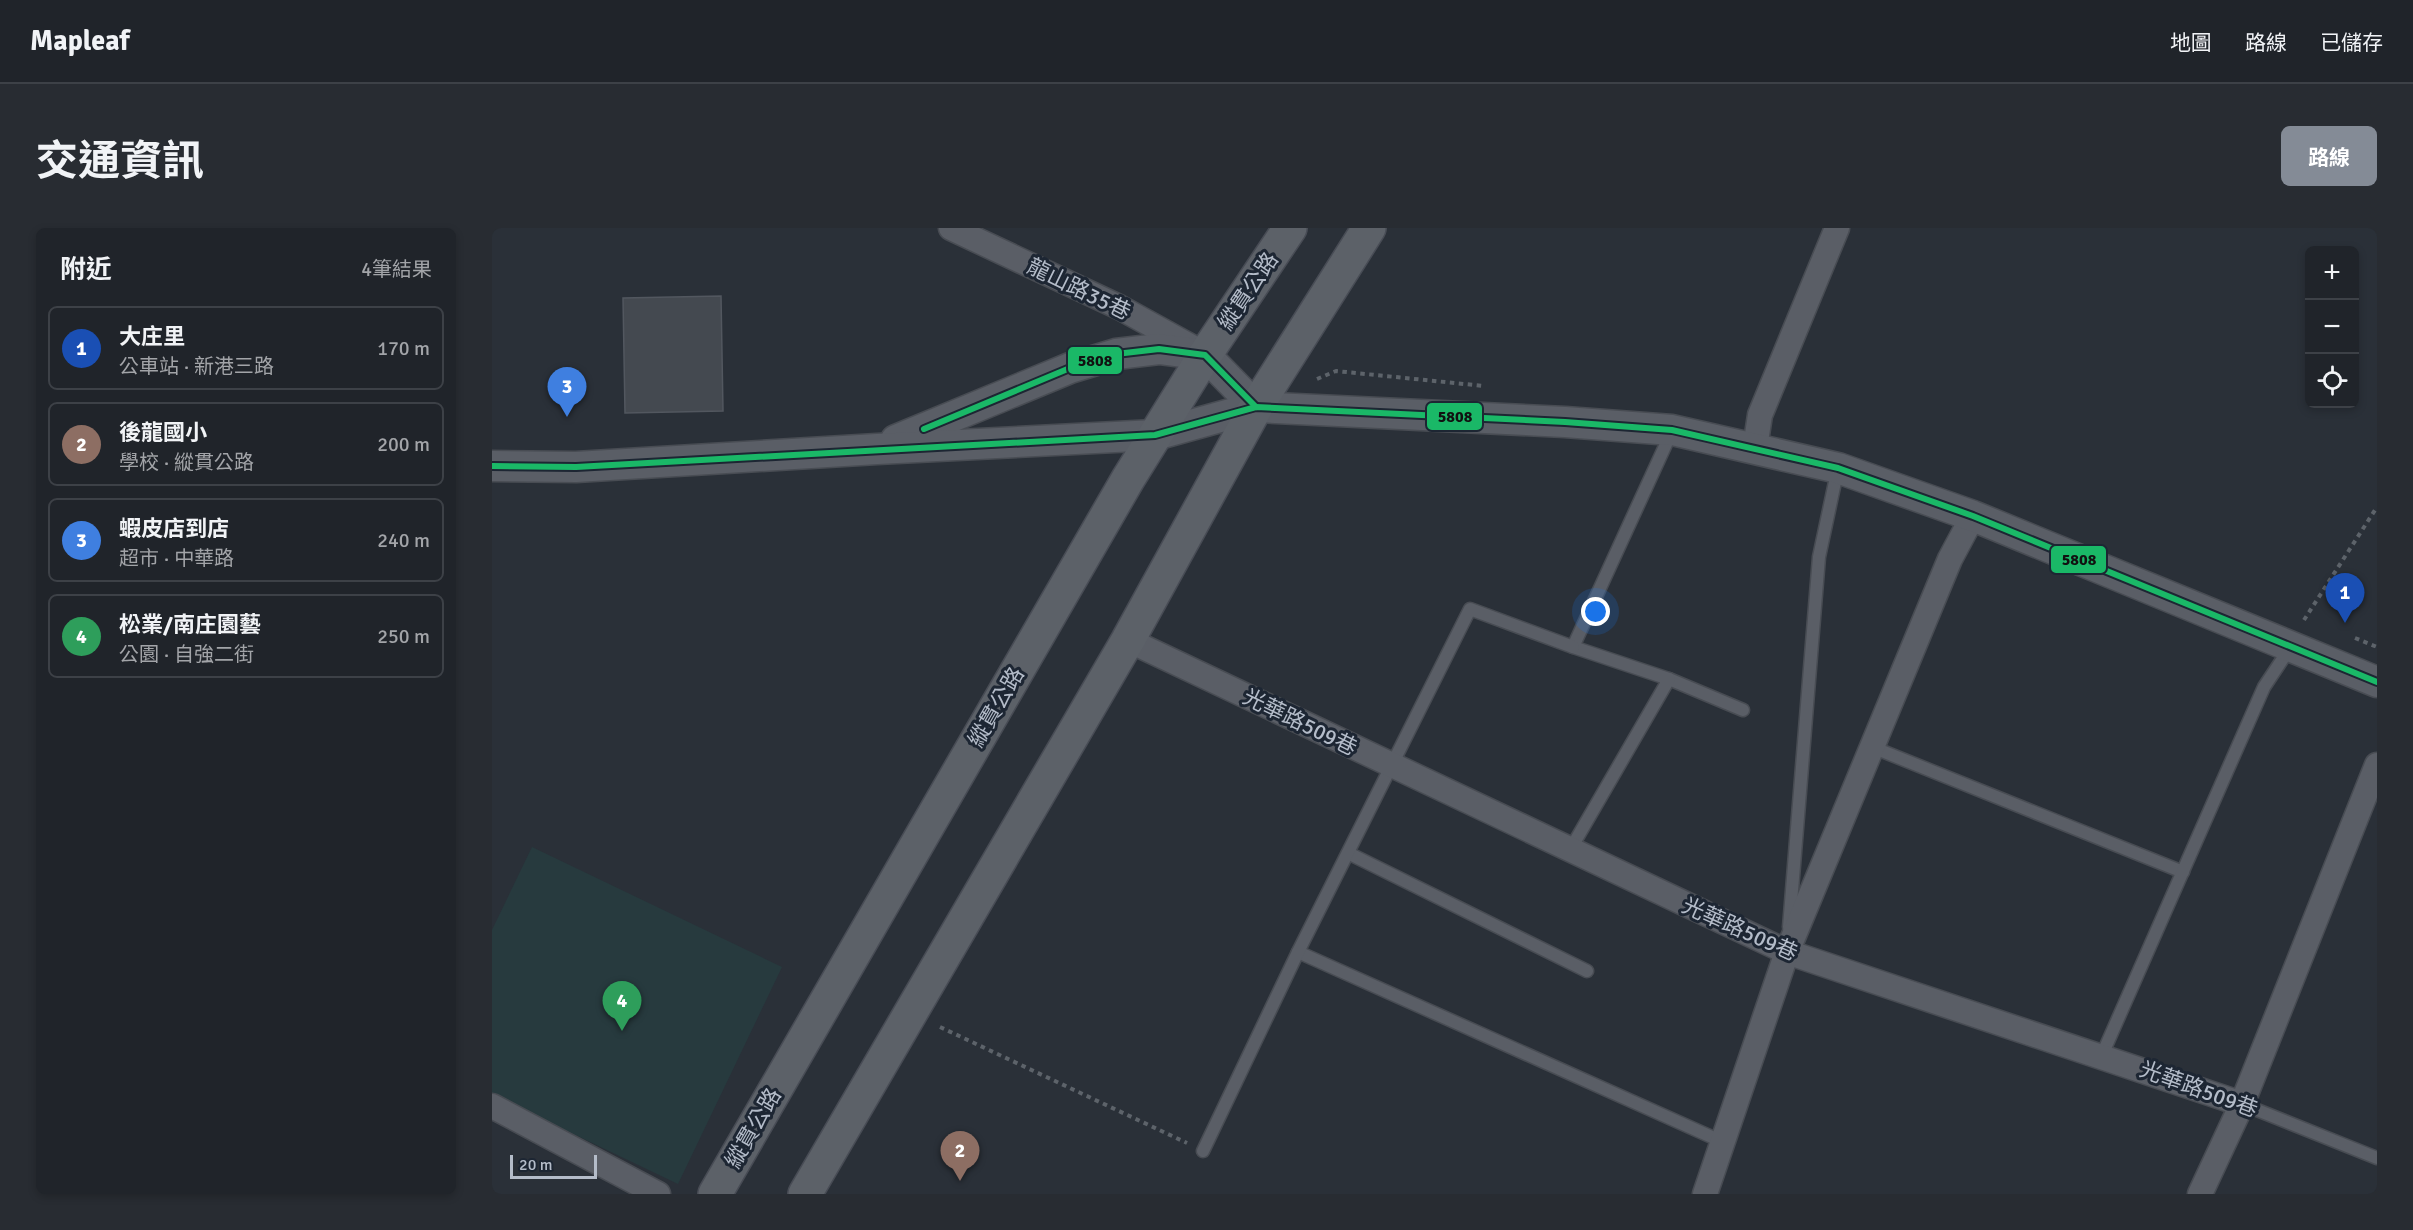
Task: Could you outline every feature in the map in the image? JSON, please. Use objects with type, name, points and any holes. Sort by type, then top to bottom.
[{"type":"main road","name":"縱貫公路","points":[[715,1194],[1155,435],[1205,355],[1290,228]]},
{"type":"main road","points":[[805,1194],[1128,640],[1256,407],[1370,228]]},
{"type":"street","name":"龍山路35巷","points":[[951,228],[1119,307],[1205,355]]},
{"type":"street","points":[[1755,448],[1760,415],[1837,228]]},
{"type":"street","points":[[877,449],[1070,368],[1116,354],[1159,350],[1205,355],[1256,407]]},
{"type":"street","points":[[492,466],[576,467],[1155,435],[1256,407],[1565,422],[1672,430],[1838,468],[1972,516],[2377,682]]},
{"type":"street","points":[[1705,1194],[1787,952],[1950,559],[1972,516]]},
{"type":"street","name":"光華路509巷","points":[[1128,640],[1787,952],[2102,1055],[2242,1104]]},
{"type":"street","points":[[2200,1194],[2242,1104],[2377,765]]},
{"type":"street","points":[[492,1106],[658,1194]]},
{"type":"lane","points":[[1573,647],[1672,430]]},
{"type":"lane","points":[[1787,952],[1819,557],[1838,468]]},
{"type":"lane","points":[[1203,1150],[1298,952],[1470,609],[1669,679],[1743,710]]},
{"type":"lane","points":[[2102,1055],[2264,687],[2290,648]]},
{"type":"lane","points":[[1570,850],[1669,679]]},
{"type":"lane","points":[[1872,747],[2183,872]]},
{"type":"lane","points":[[1348,853],[1587,970]]},
{"type":"lane","points":[[1298,952],[1723,1142]]},
{"type":"lane","name":"光華路509巷","points":[[2242,1104],[2377,1158]]},
{"type":"path","points":[[2290,648],[2305,619],[2377,507]]},
{"type":"path","points":[[940,1028],[1203,1150]]},
{"type":"green space","points":[[532,847],[782,967],[678,1184],[492,1095],[492,930]]},
{"type":"building","points":[[721,296],[723,411],[625,413],[623,298]]},
{"type":"transit line","name":"5808","points":[[924,429],[1070,368],[1116,354],[1159,349],[1205,355],[1256,407]]},
{"type":"transit line","name":"5808","points":[[492,466],[576,467],[1155,435],[1256,407],[1565,422],[1672,430],[1838,468],[1973,516],[2377,682]]},
{"type":"place","name":"蝦皮店到店","points":[[567,417]]},
{"type":"place","name":"大庄里","points":[[2345,623]]},
{"type":"place","name":"松業/南庄園藝","points":[[622,1031]]},
{"type":"place","name":"後龍國小","points":[[960,1181]]}]
